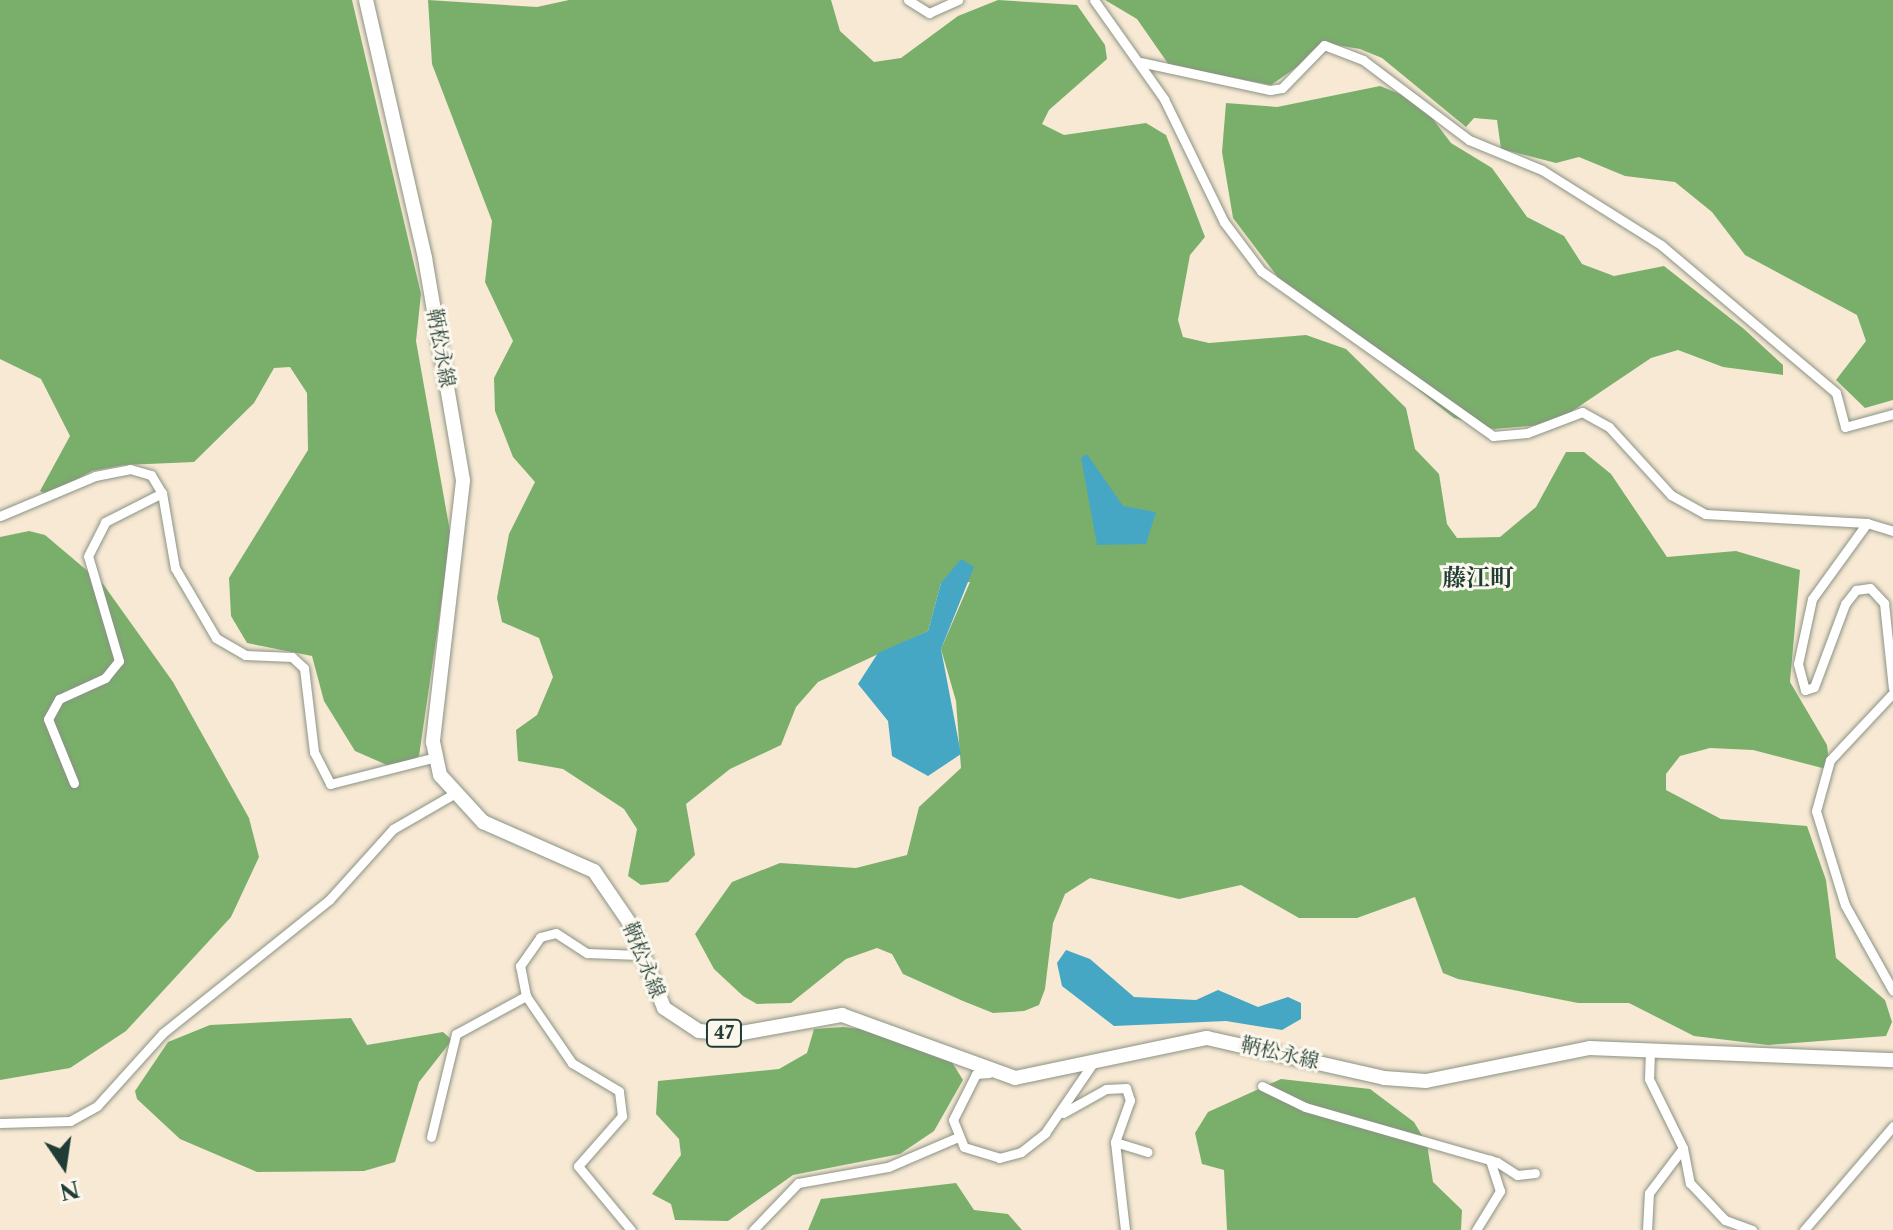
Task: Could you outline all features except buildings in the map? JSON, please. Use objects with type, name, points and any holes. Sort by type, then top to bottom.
[{"type":"main road","name":"鞆松永線","points":[[366,0],[419,228],[463,481],[436,757],[452,795],[483,822],[594,871],[617,898],[664,1008],[699,1031],[736,1034],[842,1015],[878,1022],[989,1073],[1044,1076],[1207,1038],[1384,1078],[1426,1081],[1590,1048],[1893,1060]]},
{"type":"street","points":[[908,0],[929,13],[958,0]]},
{"type":"street","points":[[1094,0],[1140,62],[1197,158],[1224,222],[1261,271],[1493,436],[1527,433],[1582,412],[1609,427],[1671,495],[1705,514],[1867,523],[1893,531]]},
{"type":"street","points":[[1140,62],[1270,90],[1282,88],[1324,45],[1363,60],[1482,148],[1542,170],[1661,245],[1836,393],[1845,427],[1893,414]]},
{"type":"street","points":[[0,516],[130,469],[151,475],[162,493],[175,568],[216,638],[245,655],[292,657],[304,668],[314,752],[330,784],[436,757]]},
{"type":"street","points":[[74,783],[48,719],[59,699],[105,678],[119,661],[88,556],[105,522],[162,493]]},
{"type":"street","points":[[1867,523],[1812,599],[1798,664],[1805,690],[1814,687],[1845,604],[1856,590],[1870,588],[1884,603],[1893,691],[1830,760],[1816,811],[1845,905],[1893,991]]},
{"type":"street","points":[[0,1123],[70,1121],[97,1106],[163,1033],[329,900],[393,829],[452,795]]},
{"type":"street","points":[[631,1230],[578,1166],[622,1116],[619,1091],[572,1063],[526,996],[520,966],[540,937],[569,936],[587,953],[639,955]]},
{"type":"street","points":[[431,1137],[456,1034],[526,996]]},
{"type":"street","points":[[1650,1051],[1649,1079],[1683,1148],[1699,1199],[1752,1230]]},
{"type":"street","points":[[753,1230],[798,1183],[888,1167],[956,1138],[999,1158],[1021,1152],[1060,1114],[1093,1063]]},
{"type":"street","points":[[956,1138],[953,1120],[976,1074],[989,1073]]},
{"type":"street","points":[[1060,1114],[1120,1085],[1130,1100],[1115,1142],[1125,1230]]},
{"type":"street","points":[[1262,1086],[1305,1107],[1490,1160],[1517,1175],[1535,1173]]},
{"type":"street","points":[[1804,1230],[1893,1126]]},
{"type":"street","points":[[1115,1142],[1148,1152]]},
{"type":"street","points":[[1647,1230],[1649,1193],[1683,1148]]},
{"type":"street","points":[[1476,1230],[1500,1191],[1490,1160]]},
{"type":"green space","points":[[0,0],[352,0],[421,294],[416,341],[451,537],[419,756],[412,760],[387,765],[355,751],[324,701],[312,656],[247,643],[231,616],[229,578],[308,450],[307,393],[290,367],[274,368],[254,403],[194,462],[124,465],[92,471],[47,495],[40,491],[70,436],[41,379],[0,359]]},
{"type":"green space","points":[[428,0],[537,7],[569,0],[831,0],[840,31],[874,62],[901,58],[958,16],[998,0],[1077,5],[1105,45],[1107,59],[1049,110],[1042,124],[1064,135],[1146,123],[1166,135],[1205,237],[1190,255],[1178,320],[1183,337],[1209,343],[1306,335],[1346,349],[1406,408],[1415,449],[1439,474],[1447,524],[1457,538],[1500,537],[1536,507],[1566,452],[1584,452],[1611,474],[1667,557],[1736,551],[1800,570],[1790,682],[1827,745],[1830,770],[1753,750],[1710,748],[1680,756],[1666,774],[1666,790],[1721,819],[1807,826],[1826,880],[1836,958],[1885,1000],[1892,1022],[1886,1036],[1768,1045],[1694,1036],[1629,1003],[1578,1003],[1458,979],[1443,973],[1415,897],[1357,918],[1299,918],[1241,885],[1179,899],[1090,878],[1065,894],[1053,923],[1045,989],[1039,1005],[1024,1011],[993,1013],[963,1001],[903,974],[892,954],[877,948],[846,959],[791,1003],[757,1004],[743,996],[714,969],[695,934],[732,882],[780,863],[856,868],[907,855],[919,807],[961,768],[956,701],[941,649],[970,582],[941,583],[928,631],[818,682],[796,707],[781,745],[730,769],[686,804],[695,855],[668,882],[641,885],[628,876],[637,829],[624,809],[563,769],[518,761],[516,730],[537,715],[553,677],[539,638],[502,622],[497,598],[509,534],[535,482],[513,457],[495,411],[494,378],[513,341],[485,282],[492,221],[432,64]]},
{"type":"green space","points":[[1105,0],[1893,0],[1893,400],[1865,408],[1836,380],[1866,341],[1857,315],[1745,255],[1712,212],[1675,182],[1625,176],[1579,157],[1556,163],[1501,149],[1497,120],[1474,118],[1466,127],[1382,58],[1360,49],[1330,44],[1271,85],[1169,65],[1137,19]]},
{"type":"green space","points":[[1380,86],[1420,102],[1451,143],[1492,168],[1527,217],[1564,236],[1582,264],[1614,276],[1664,266],[1744,329],[1783,365],[1783,375],[1723,367],[1678,350],[1651,358],[1553,424],[1494,429],[1454,418],[1280,280],[1233,218],[1222,152],[1226,103],[1277,107]]},
{"type":"green space","points":[[29,531],[45,535],[103,584],[173,682],[249,818],[259,857],[231,917],[126,1031],[70,1068],[0,1080],[0,537]]},
{"type":"green space","points":[[351,1018],[367,1045],[443,1032],[452,1040],[419,1082],[395,1162],[364,1171],[257,1172],[180,1139],[137,1099],[135,1091],[168,1042],[210,1025]]},
{"type":"green space","points":[[843,1027],[879,1031],[950,1059],[963,1080],[934,1131],[900,1154],[793,1175],[728,1221],[675,1220],[671,1204],[652,1194],[681,1155],[679,1139],[656,1114],[658,1081],[779,1069],[807,1053],[814,1029]]},
{"type":"green space","points":[[1281,1079],[1370,1089],[1414,1122],[1427,1144],[1433,1182],[1462,1210],[1461,1230],[1227,1230],[1224,1170],[1202,1164],[1195,1133],[1208,1112]]},
{"type":"green space","points":[[956,1183],[974,1210],[1008,1214],[1022,1230],[808,1230],[821,1199]]},
{"type":"water","points":[[1087,454],[1123,506],[1156,512],[1146,544],[1097,545],[1081,458]]},
{"type":"water","points":[[961,559],[974,567],[941,649],[961,754],[928,776],[892,756],[888,721],[858,684],[878,653],[928,631],[941,583]]},
{"type":"water","points":[[1066,950],[1090,959],[1134,997],[1196,1000],[1218,990],[1258,1007],[1288,997],[1301,1003],[1301,1019],[1282,1030],[1226,1021],[1114,1026],[1062,986],[1057,963]]},
{"type":"district","name":"藤江町","points":[[1478,578]]}]
